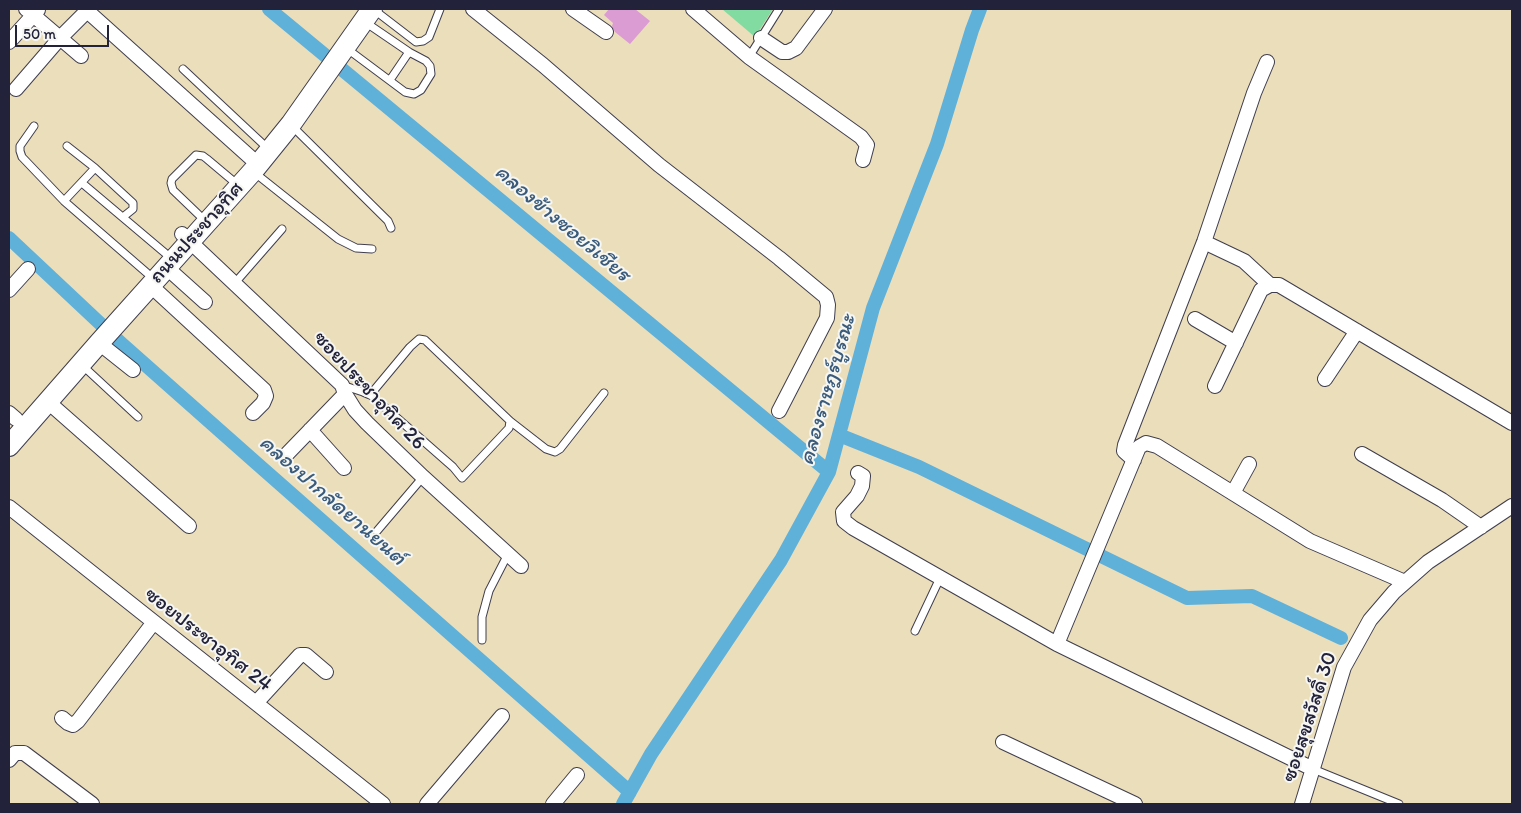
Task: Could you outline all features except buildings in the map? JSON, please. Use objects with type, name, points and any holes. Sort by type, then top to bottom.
[{"type":"main road","name":"ถนนประชาอุทิศ","points":[[9,446],[15,422],[106,328],[256,158],[367,12]]},
{"type":"main road","name":"ถนนประชาอุทิศ","points":[[185,238],[199,215],[232,180],[291,124],[333,59]]},
{"type":"main road","name":"ถนนประชาอุทิศ","points":[[15,422],[47,400],[80,364],[106,328]]},
{"type":"street","points":[[473,9],[543,65],[659,165],[826,297],[827,318],[779,411]]},
{"type":"street","points":[[574,9],[606,32]]},
{"type":"street","points":[[693,9],[750,57],[861,137],[867,145],[863,160]]},
{"type":"street","points":[[761,38],[782,52],[788,52],[796,48],[825,9]]},
{"type":"street","points":[[16,89],[86,10],[256,158]]},
{"type":"street","points":[[9,42],[33,11],[81,56]]},
{"type":"street","points":[[1134,460],[1124,452],[1125,445],[1204,242],[1254,93],[1267,62]]},
{"type":"street","name":"ซอยประชาอุทิศ 26","points":[[185,238],[343,389],[355,410],[367,423],[522,566]]},
{"type":"street","points":[[1204,242],[1244,261],[1270,285]]},
{"type":"street","points":[[166,260],[205,302]]},
{"type":"street","points":[[11,284],[28,268]]},
{"type":"street","points":[[148,279],[264,390],[266,396],[263,403],[253,412]]},
{"type":"street","points":[[1215,386],[1261,290],[1270,285],[1279,285],[1512,423]]},
{"type":"street","points":[[1195,319],[1236,343]]},
{"type":"street","points":[[106,328],[133,370]]},
{"type":"street","points":[[1325,380],[1357,331]]},
{"type":"street","points":[[286,454],[310,430],[343,389]]},
{"type":"street","points":[[47,400],[189,526]]},
{"type":"street","points":[[310,430],[344,468]]},
{"type":"street","points":[[1057,644],[1139,447],[1146,443],[1157,446],[1310,541],[1405,582]]},
{"type":"street","points":[[1362,454],[1442,500],[1481,527]]},
{"type":"street","points":[[1233,493],[1249,464]]},
{"type":"street","points":[[858,473],[863,476],[862,486],[857,496],[843,512],[844,521],[853,528],[1057,644],[1313,769]]},
{"type":"street","name":"ซอยสุขสวัสดิ์ 30","points":[[1302,804],[1344,667],[1370,620],[1394,592],[1428,562],[1512,506]]},
{"type":"street","name":"ซอยประชาอุทิศ 24","points":[[9,507],[383,804]]},
{"type":"street","points":[[62,718],[73,725],[78,721],[154,622]]},
{"type":"street","points":[[256,703],[300,655],[306,655],[326,672]]},
{"type":"street","points":[[427,804],[502,716]]},
{"type":"street","points":[[1004,742],[1135,804]]},
{"type":"street","points":[[9,760],[15,753],[24,753],[92,804]]},
{"type":"street","points":[[553,804],[577,774]]},
{"type":"lane","points":[[367,12],[416,42],[424,41],[429,37],[440,9]]},
{"type":"lane","points":[[750,57],[779,9]]},
{"type":"lane","points":[[333,59],[390,80],[405,92],[414,94],[421,90],[431,74],[430,66],[426,61],[408,52],[367,12]]},
{"type":"lane","points":[[390,80],[408,52]]},
{"type":"lane","points":[[183,69],[256,158],[338,239],[356,248],[372,249]]},
{"type":"lane","points":[[291,124],[388,221],[391,228]]},
{"type":"lane","points":[[34,126],[20,146],[22,157],[64,201],[148,279]]},
{"type":"lane","points":[[67,146],[95,168],[133,203],[133,209],[124,217]]},
{"type":"lane","points":[[199,215],[172,188],[172,179],[196,155],[203,156],[232,180]]},
{"type":"lane","points":[[64,201],[95,168]]},
{"type":"lane","points":[[82,183],[124,217],[166,260]]},
{"type":"lane","points":[[234,284],[282,229]]},
{"type":"lane","points":[[370,395],[410,347],[419,339],[425,340],[510,421],[546,449],[555,452],[560,449],[604,393]]},
{"type":"lane","points":[[80,364],[138,417]]},
{"type":"lane","points":[[343,389],[370,395],[453,467],[462,478],[509,428],[510,421]]},
{"type":"lane","points":[[378,531],[423,476]]},
{"type":"lane","points":[[482,640],[482,617],[485,605],[489,592],[508,554]]},
{"type":"lane","points":[[914,631],[940,578]]},
{"type":"lane","points":[[1313,769],[1399,804]]},
{"type":"green space","points":[[722,9],[773,9],[755,37]]},
{"type":"waterway","name":"คลองข้างซอยวิเชียร","points":[[269,9],[829,472]]},
{"type":"waterway","name":"คลองราษฎร์บูรณะ","points":[[623,804],[651,754],[781,560],[829,472],[873,308],[937,144],[980,9]]},
{"type":"waterway","name":"คลองปากลัดยานยนต์","points":[[9,238],[123,345],[630,792]]},
{"type":"waterway","points":[[839,435],[919,467],[1187,598],[1252,596],[1341,638]]}]
